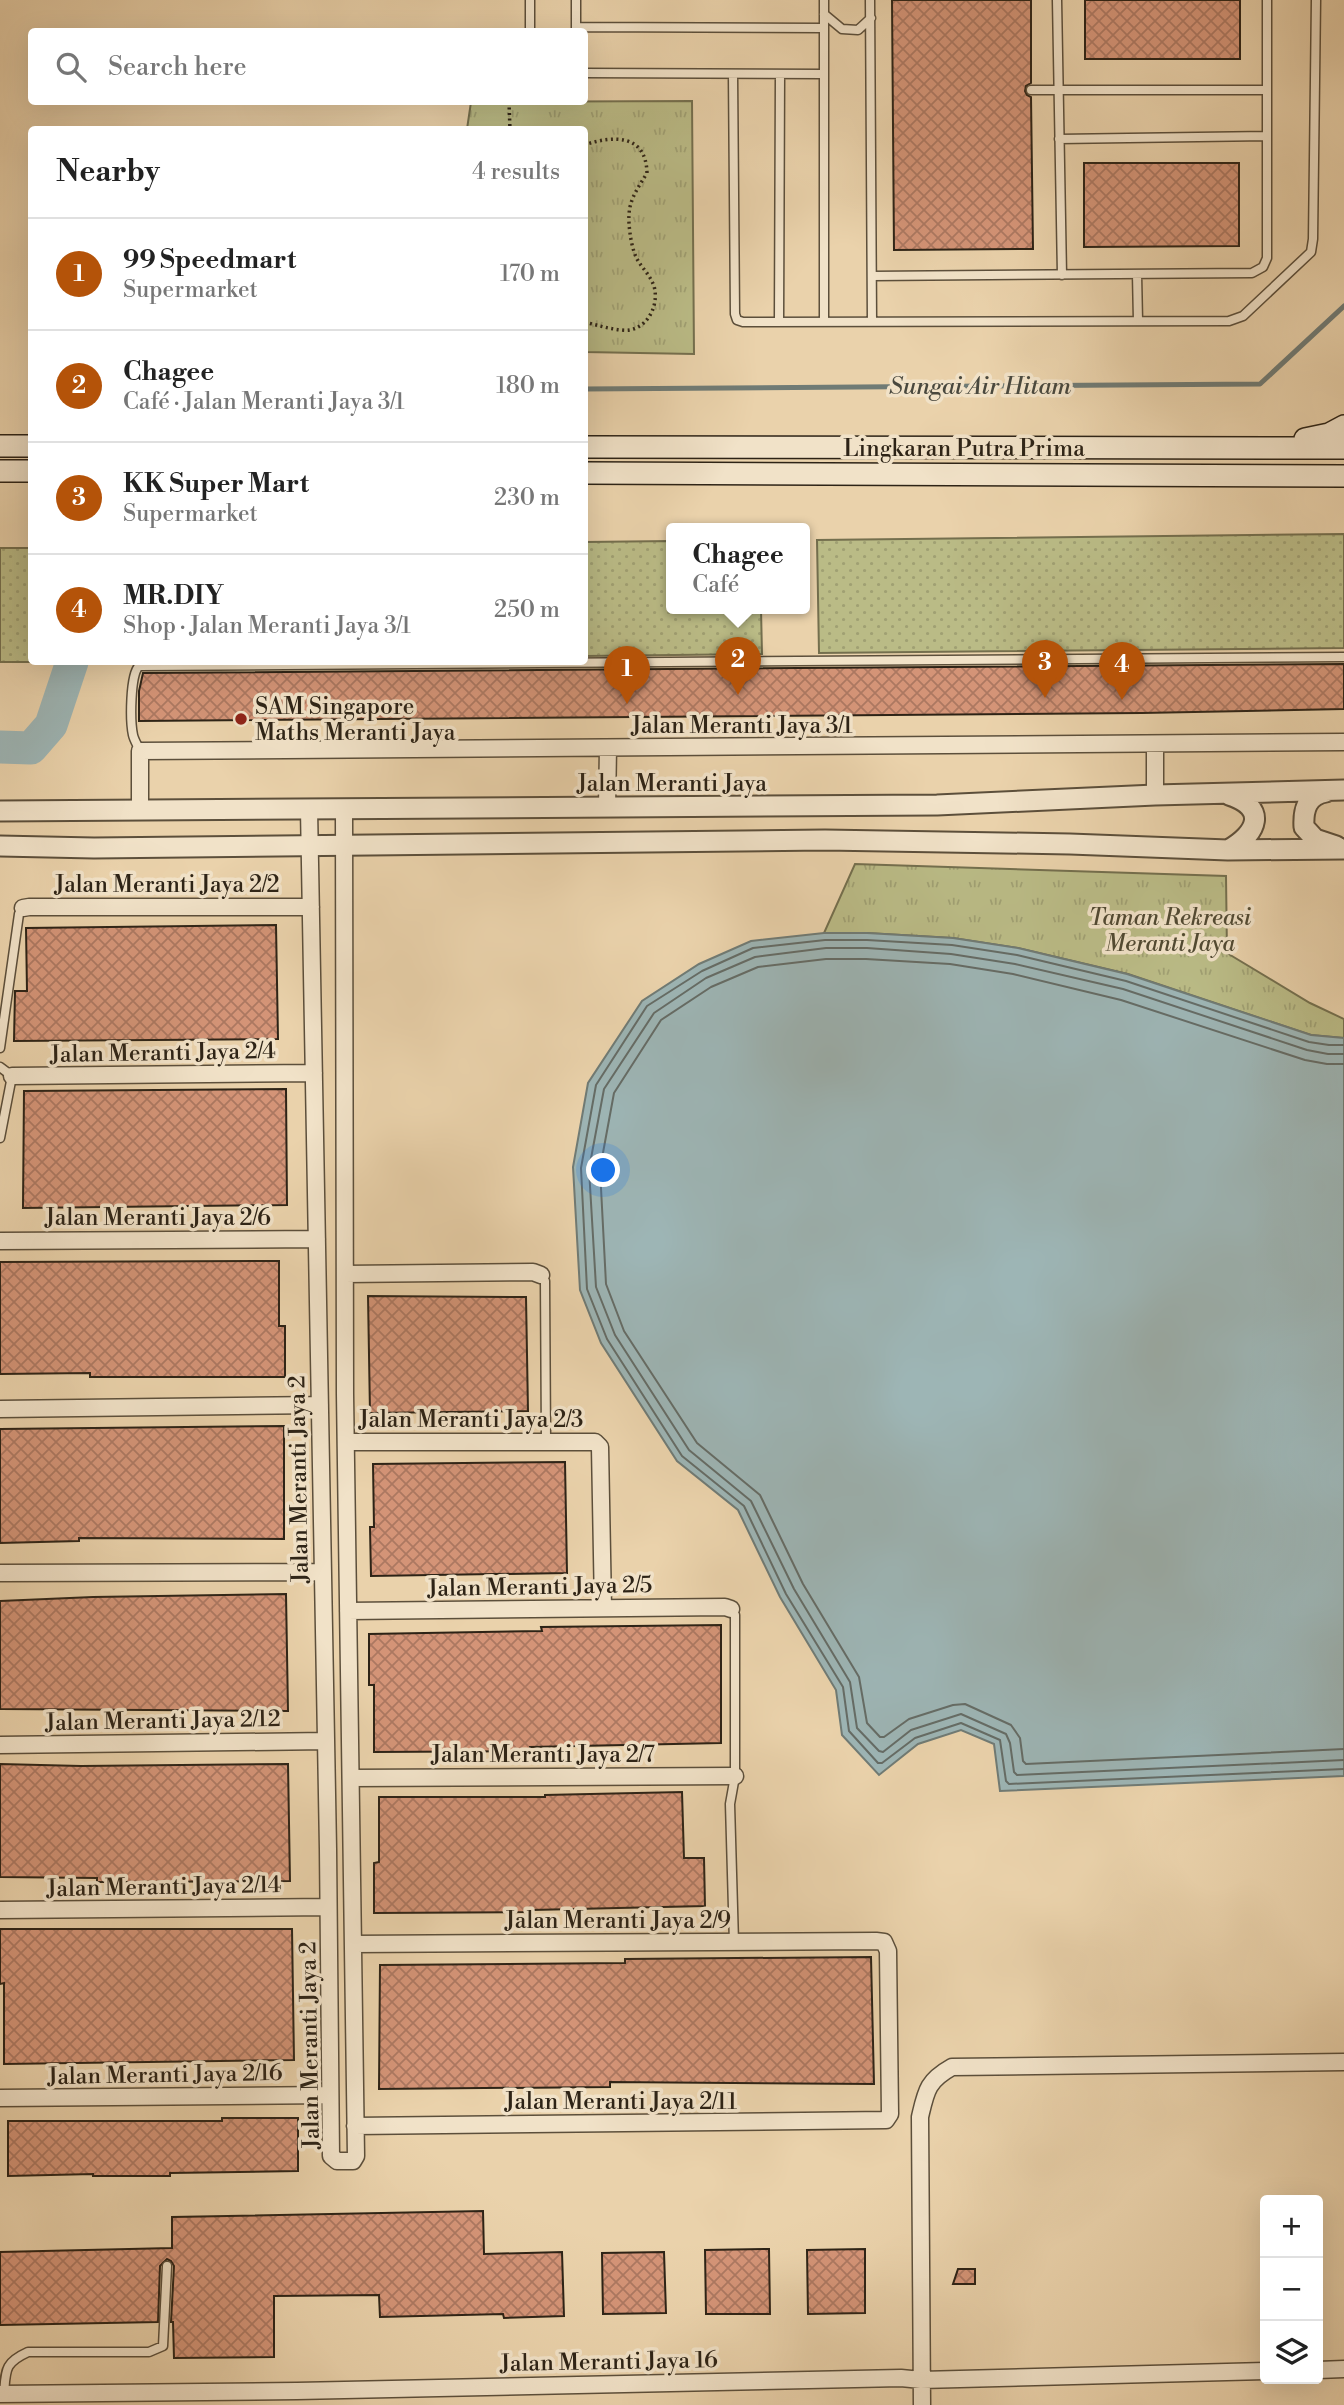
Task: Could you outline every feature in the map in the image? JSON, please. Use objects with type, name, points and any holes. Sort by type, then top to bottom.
[{"type":"main road","points":[[1261,447],[1329,434],[1344,426]]},
{"type":"main road","points":[[0,446],[28,446]]},
{"type":"main road","name":"Lingkaran Putra Prima","points":[[588,447],[1344,448]]},
{"type":"main road","points":[[0,471],[28,471]]},
{"type":"main road","name":"Lingkaran Putra Prima","points":[[588,473],[1344,476]]},
{"type":"street","name":"Jalan Meranti Jaya 3/1","points":[[140,751],[1344,742]]},
{"type":"street","points":[[1155,744],[1155,795]]},
{"type":"street","points":[[607,807],[608,748]]},
{"type":"street","points":[[140,751],[140,810]]},
{"type":"street","points":[[1340,790],[1318,793],[1309,802],[1303,812],[1304,827],[1315,839],[1344,849]]},
{"type":"street","name":"Jalan Meranti Jaya","points":[[0,811],[937,805],[1340,790]]},
{"type":"street","points":[[1224,793],[1243,800],[1254,811],[1254,821],[1245,840],[1228,850]]},
{"type":"street","name":"Jalan Meranti Jaya 2","points":[[309,809],[331,2156],[337,2161],[353,2161],[356,2156],[346,1442],[344,809]]},
{"type":"street","points":[[0,846],[310,846],[825,840],[1228,850],[1344,849]]},
{"type":"street","name":"Jalan Meranti Jaya 2/2","points":[[23,908],[311,907]]},
{"type":"street","points":[[313,1005],[345,1006]]},
{"type":"street","name":"Jalan Meranti Jaya 2/4","points":[[6,1071],[314,1073]]},
{"type":"street","name":"Jalan Meranti Jaya 2/6","points":[[0,1241],[317,1239]]},
{"type":"street","points":[[345,1274],[533,1272],[541,1275]]},
{"type":"street","points":[[319,1327],[345,1326]]},
{"type":"street","points":[[0,1409],[320,1405]]},
{"type":"street","name":"Jalan Meranti Jaya 2/3","points":[[346,1442],[595,1442],[600,1447],[603,1608]]},
{"type":"street","points":[[0,1573],[323,1572]]},
{"type":"street","name":"Jalan Meranti Jaya 2/5","points":[[348,1611],[731,1609]]},
{"type":"street","points":[[324,1656],[349,1655]]},
{"type":"street","name":"Jalan Meranti Jaya 2/12","points":[[0,1745],[326,1741]]},
{"type":"street","name":"Jalan Meranti Jaya 2/7","points":[[351,1778],[735,1776]]},
{"type":"street","name":"Jalan Meranti Jaya 2/14","points":[[0,1910],[328,1907]]},
{"type":"street","name":"Jalan Meranti Jaya 2/9","points":[[353,1944],[884,1942],[888,1951],[890,2114],[886,2120]]},
{"type":"street","points":[[922,2405],[920,2118],[926,2092],[936,2076],[952,2067],[1344,2062]]},
{"type":"street","name":"Jalan Meranti Jaya 2/16","points":[[0,2098],[330,2095]]},
{"type":"street","name":"Jalan Meranti Jaya 2/11","points":[[355,2126],[886,2120]]},
{"type":"street","points":[[1323,2370],[1344,2369]]},
{"type":"street","name":"Jalan Meranti Jaya 16","points":[[2,2394],[297,2398],[887,2378],[921,2380],[1260,2371]]},
{"type":"lane","points":[[530,0],[530,28]]},
{"type":"lane","points":[[576,0],[576,28]]},
{"type":"lane","points":[[824,0],[824,322]]},
{"type":"lane","points":[[870,0],[872,322]]},
{"type":"lane","points":[[1057,0],[1062,275]]},
{"type":"lane","points":[[872,276],[1252,273],[1263,267],[1267,258],[1267,0]]},
{"type":"lane","points":[[733,74],[737,320],[1229,321],[1243,316],[1311,252],[1316,0]]},
{"type":"lane","points":[[824,14],[842,29],[858,30],[870,19]]},
{"type":"lane","points":[[588,29],[824,28]]},
{"type":"lane","points":[[588,73],[824,74]]},
{"type":"lane","points":[[779,322],[780,74]]},
{"type":"lane","points":[[1031,90],[1267,90]]},
{"type":"lane","points":[[1059,139],[1267,136]]},
{"type":"lane","points":[[1137,274],[1138,321]]},
{"type":"lane","points":[[588,663],[1344,657]]},
{"type":"lane","points":[[140,751],[133,734],[132,705],[134,674],[139,666],[273,665]]},
{"type":"lane","points":[[0,1048],[19,914],[23,908]]},
{"type":"lane","points":[[0,1138],[6,1071]]},
{"type":"lane","points":[[541,1275],[545,1282],[546,1442]]},
{"type":"lane","points":[[731,1609],[735,1615],[735,1776],[730,1804],[734,1943]]},
{"type":"lane","points":[[2,2394],[6,2369],[13,2359],[28,2353],[149,2352],[163,2346],[167,2266]]},
{"type":"path","points":[[509,105],[510,126]]},
{"type":"path","points":[[588,144],[616,138],[628,140],[644,154],[647,173],[632,195],[629,231],[637,258],[647,272],[656,298],[655,310],[634,329],[623,331],[588,323]]},
{"type":"green space","points":[[588,101],[692,101],[694,354],[588,352],[588,126],[467,126],[471,105],[588,105]]},
{"type":"green space","points":[[1344,534],[1344,648],[819,653],[817,540]]},
{"type":"green space","points":[[666,541],[666,614],[761,614],[762,654],[588,656],[588,542]]},
{"type":"green space","points":[[0,548],[28,548],[28,662],[0,662]]},
{"type":"green space","name":"Taman Rekreasi Meranti Jaya","points":[[855,864],[1226,876],[1227,953],[1310,1003],[1344,1019],[1344,1038],[1311,1035],[1128,974],[1018,948],[953,938],[824,933]]},
{"type":"water","points":[[824,933],[953,938],[1018,948],[1127,974],[1311,1035],[1344,1038],[1344,1776],[1000,1791],[994,1744],[961,1730],[918,1744],[879,1775],[842,1735],[836,1690],[780,1597],[738,1510],[677,1461],[601,1343],[580,1290],[573,1167],[588,1083],[642,1001],[699,964],[751,941]]},
{"type":"building","points":[[892,0],[1031,0],[1031,83],[1026,86],[1025,91],[1031,97],[1033,249],[894,250]]},
{"type":"building","points":[[1085,0],[1240,0],[1240,59],[1085,59]]},
{"type":"building","points":[[1084,163],[1239,163],[1239,246],[1084,247]]},
{"type":"building","points":[[1344,664],[1344,709],[139,721],[139,691],[143,673]]},
{"type":"building","points":[[276,925],[278,1039],[14,1041],[15,991],[27,991],[26,928]]},
{"type":"building","points":[[286,1089],[287,1205],[23,1208],[24,1091]]},
{"type":"building","points":[[279,1261],[279,1326],[285,1326],[285,1377],[0,1374],[0,1262]]},
{"type":"building","points":[[368,1296],[526,1297],[528,1411],[370,1413]]},
{"type":"building","points":[[284,1426],[284,1539],[79,1538],[79,1541],[0,1543],[0,1429]]},
{"type":"building","points":[[565,1462],[567,1573],[371,1576],[370,1527],[374,1527],[373,1464]]},
{"type":"building","points":[[286,1594],[288,1711],[0,1709],[0,1601]]},
{"type":"building","points":[[721,1625],[721,1743],[530,1747],[530,1751],[374,1752],[374,1685],[369,1685],[369,1634],[542,1631],[541,1627]]},
{"type":"building","points":[[0,1764],[288,1764],[290,1881],[97,1882],[97,1878],[0,1877]]},
{"type":"building","points":[[682,1792],[684,1858],[704,1858],[705,1906],[532,1912],[374,1913],[374,1863],[379,1862],[379,1797],[545,1797]]},
{"type":"building","points":[[0,1929],[292,1929],[294,2060],[4,2064],[4,1983],[0,1984]]},
{"type":"building","points":[[871,1957],[874,2084],[610,2082],[610,2087],[379,2089],[380,1965]]},
{"type":"building","points":[[222,2118],[298,2118],[298,2171],[170,2173],[170,2176],[8,2176],[8,2121],[222,2121]]},
{"type":"building","points":[[483,2211],[484,2254],[562,2252],[564,2316],[504,2318],[503,2314],[380,2317],[379,2295],[274,2296],[274,2357],[174,2358],[171,2322],[174,2266],[167,2259],[160,2266],[158,2322],[0,2325],[0,2252],[172,2248],[172,2217]]},
{"type":"building","points":[[769,2249],[770,2314],[706,2314],[705,2250]]},
{"type":"building","points":[[865,2249],[865,2313],[808,2314],[807,2250]]},
{"type":"building","points":[[664,2252],[666,2313],[603,2314],[602,2253]]},
{"type":"building","points":[[958,2269],[975,2269],[975,2284],[953,2284]]},
{"type":"waterway","name":"Sungai Air Hitam","points":[[588,389],[1260,384],[1344,306]]},
{"type":"waterway","name":"Sungai Air Hitam","points":[[0,747],[31,748],[51,725],[71,665]]},
{"type":"place","name":"Chagee","points":[[738,695]]},
{"type":"place","name":"KK Super Mart","points":[[1045,698]]},
{"type":"place","name":"MR.DIY","points":[[1122,700]]},
{"type":"place","name":"99 Speedmart","points":[[627,704]]},
{"type":"place","name":"SAM Singapore Maths Meranti Jaya","points":[[241,719]]}]
